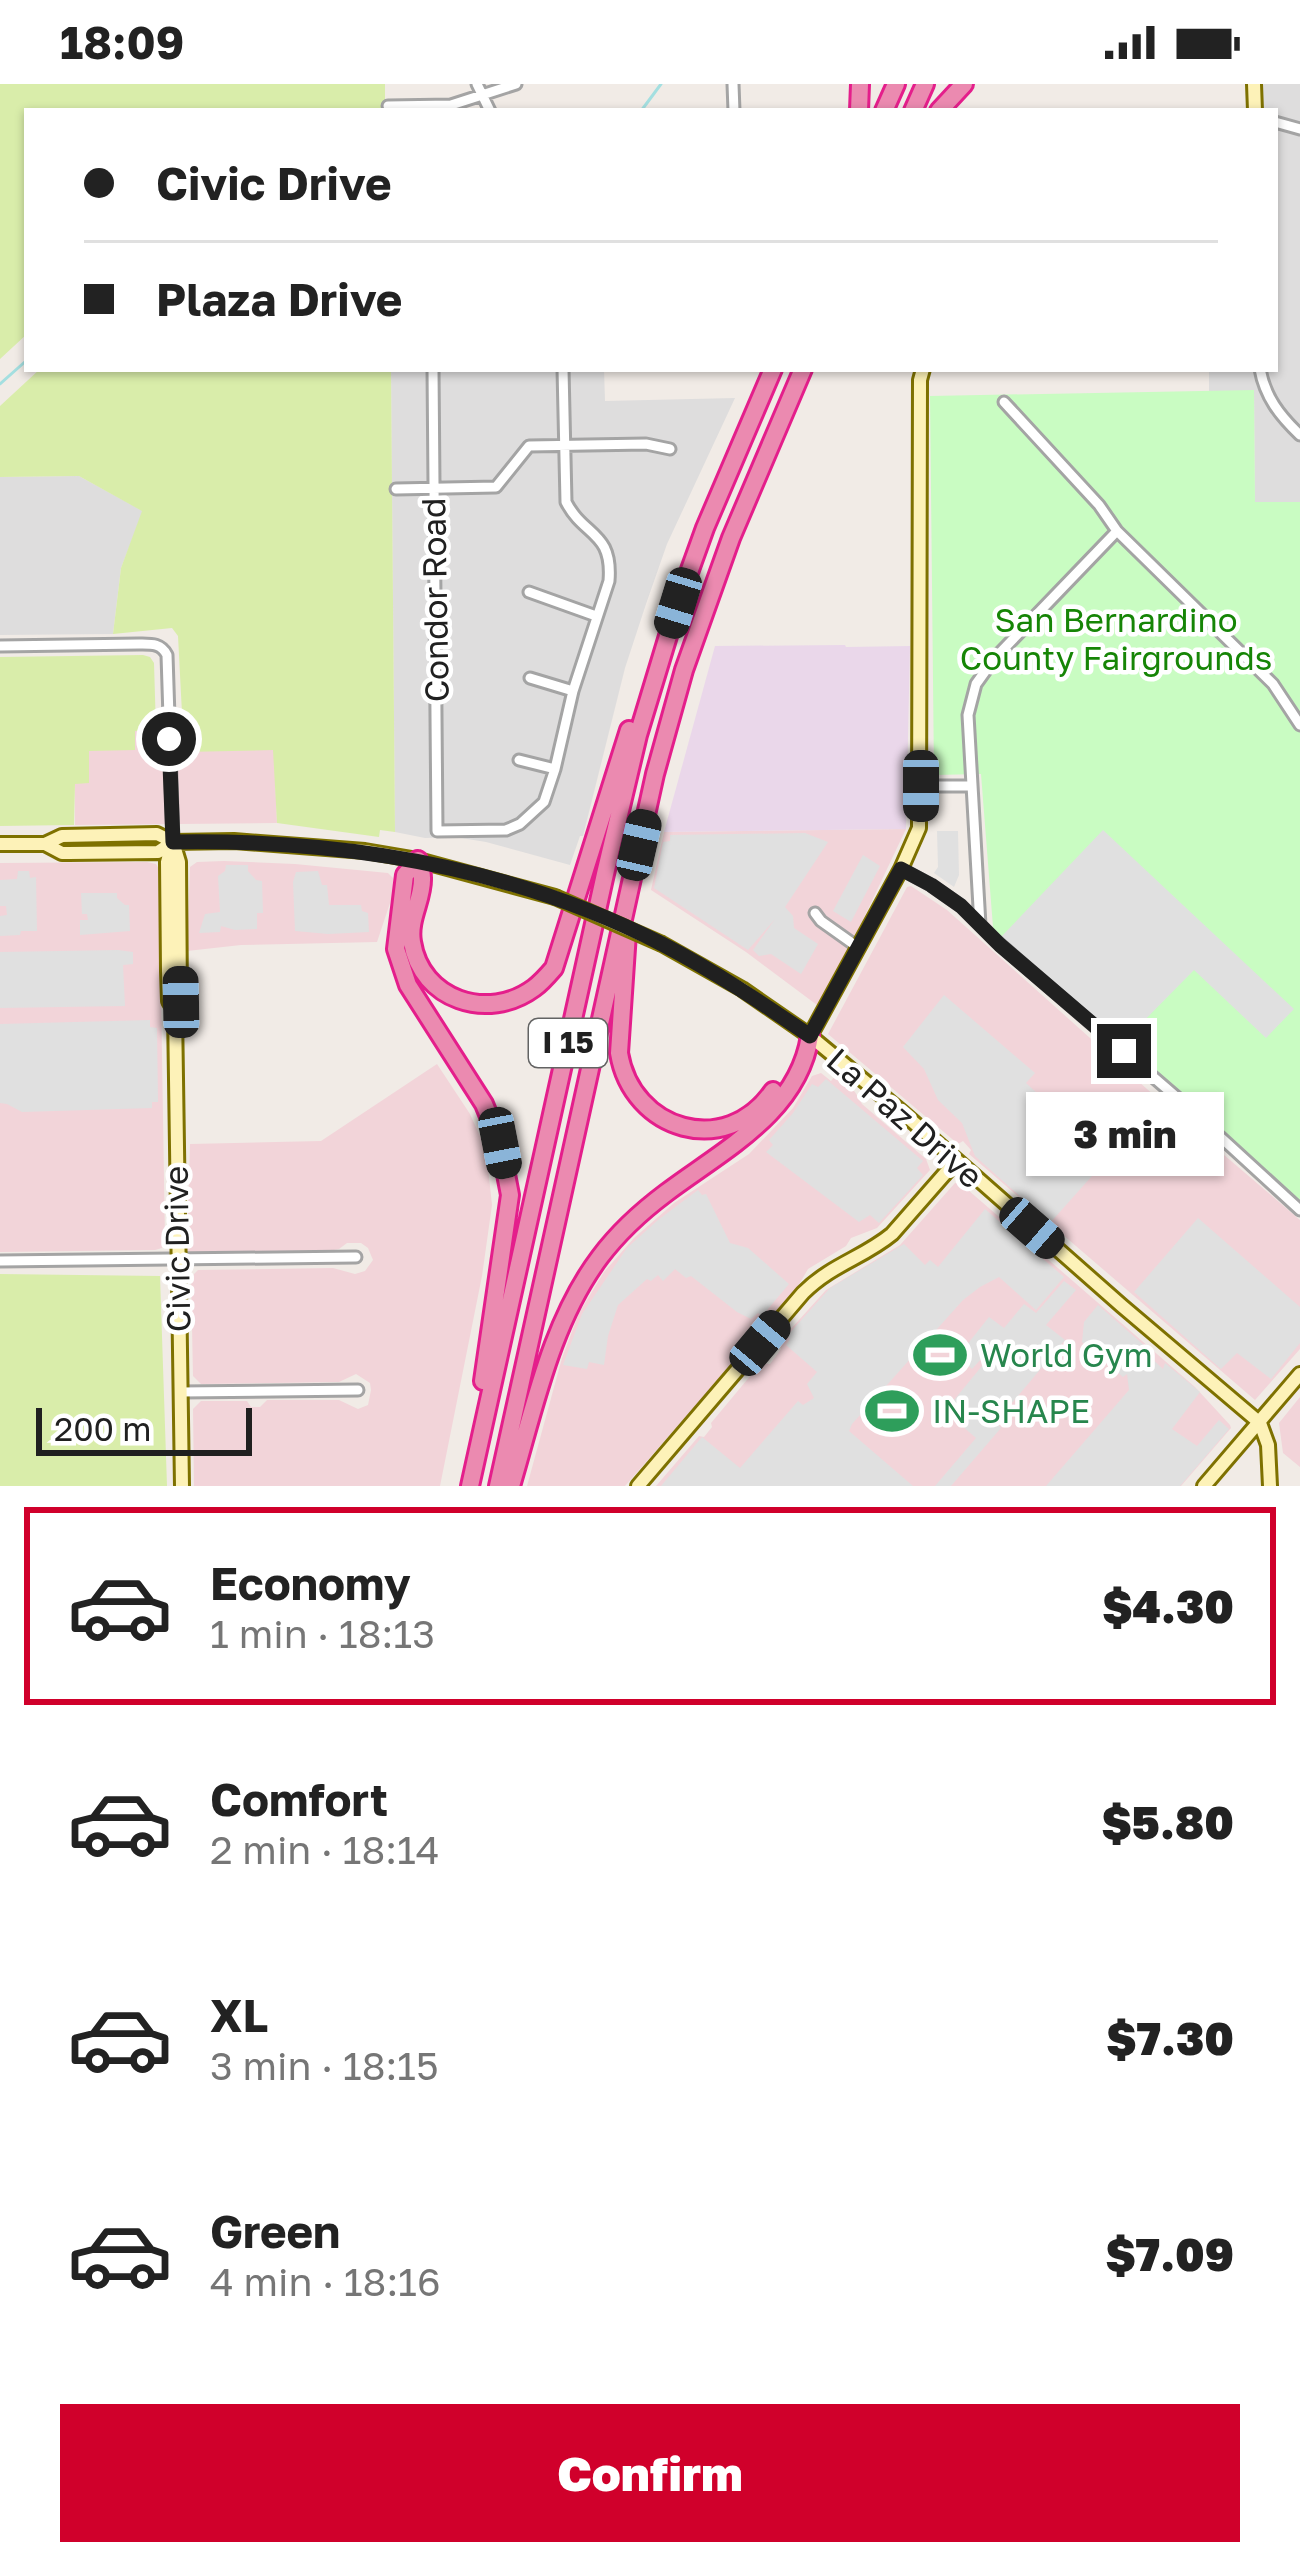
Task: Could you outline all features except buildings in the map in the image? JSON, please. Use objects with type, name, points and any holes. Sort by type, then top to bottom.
[{"type":"highway","points":[[942,108],[964,84]]},
{"type":"highway","name":"I 15","points":[[469,1486],[638,735],[705,528],[772,372]]},
{"type":"highway","name":"I 15","points":[[498,1486],[655,773],[684,670],[730,538],[802,372]]},
{"type":"highway","points":[[418,860],[423,879],[411,935],[421,969],[439,992],[466,1002],[498,1004],[533,989],[554,968],[659,637],[678,603]]},
{"type":"highway","points":[[418,860],[405,875],[396,949],[408,985],[484,1105],[500,1143],[510,1195],[469,1486]]},
{"type":"highway","points":[[631,880],[619,1053],[632,1092],[653,1114],[693,1130],[738,1121],[764,1105],[810,1036]]},
{"type":"highway","points":[[511,1486],[563,1321],[601,1256],[646,1208],[736,1145],[775,1108],[807,1058],[810,1036]]},
{"type":"street","points":[[477,84],[489,108]]},
{"type":"street","points":[[388,106],[451,105],[516,84]]},
{"type":"street","name":"Condor Road","points":[[433,372],[437,832],[506,830],[520,824],[544,802],[555,769]]},
{"type":"street","points":[[519,760],[555,769],[573,691],[609,581],[610,564],[600,538],[578,520],[566,502],[563,372]]},
{"type":"street","name":"La Paz Drive","points":[[922,372],[919,827],[810,1036],[1260,1423]]},
{"type":"street","points":[[1261,372],[1275,408],[1300,435]]},
{"type":"street","points":[[1004,402],[1117,531],[1273,684],[1300,725]]},
{"type":"street","points":[[396,489],[496,488],[529,446],[646,444],[670,449]]},
{"type":"street","points":[[980,925],[968,715],[976,684],[994,658],[1117,531]]},
{"type":"street","points":[[530,592],[596,616]]},
{"type":"street","name":"Civic Drive","points":[[0,646],[154,644],[167,655],[173,842],[167,862],[169,1001],[175,1011],[182,1486]]},
{"type":"street","points":[[530,678],[573,691]]},
{"type":"street","points":[[921,786],[972,786]]},
{"type":"street","points":[[0,844],[44,844],[62,853],[158,852],[173,842],[234,841],[418,860],[555,897],[662,944],[742,989],[810,1036]]},
{"type":"street","points":[[901,869],[950,898],[1300,1210]]},
{"type":"street","points":[[815,913],[859,948]]},
{"type":"street","points":[[638,1486],[802,1293],[820,1276],[892,1234],[956,1161]]},
{"type":"street","points":[[0,1262],[356,1258]]},
{"type":"street","points":[[1204,1486],[1300,1374]]},
{"type":"street","points":[[181,1392],[358,1390]]},
{"type":"street","points":[[1260,1423],[1268,1445],[1270,1486]]},
{"type":"shaded area","points":[[1263,84],[1300,84],[1300,502],[1255,503],[1254,391],[1209,392],[1209,372],[1278,372],[1278,108],[1263,108]]},
{"type":"shaded area","points":[[391,372],[604,372],[605,401],[735,398],[667,544],[625,668],[583,836],[570,865],[486,842],[395,832]]},
{"type":"shaded area","points":[[79,476],[143,511],[121,568],[113,634],[0,635],[0,477]]},
{"type":"shaded area","points":[[715,646],[910,646],[906,829],[664,832]]},
{"type":"shaded area","points":[[183,729],[184,751],[274,749],[277,823],[75,825],[75,783],[89,751],[134,731]]},
{"type":"shaded area","points":[[906,829],[821,1008],[651,890],[664,832]]},
{"type":"shaded area","points":[[1103,830],[1294,1009],[1266,1038],[1194,970],[1122,1043],[1000,938]]},
{"type":"shaded area","points":[[937,831],[958,831],[959,875],[954,887],[934,873]]},
{"type":"shaded area","points":[[805,833],[828,842],[785,907],[793,916],[794,928],[818,944],[801,974],[771,954],[759,956],[753,950],[775,919],[748,950],[654,888],[663,842],[670,841],[670,835]]},
{"type":"shaded area","points":[[863,855],[880,866],[851,922],[833,911]]},
{"type":"shaded area","points":[[147,862],[159,869],[165,1241],[155,1250],[0,1252],[0,863]]},
{"type":"shaded area","points":[[197,862],[388,873],[395,888],[377,942],[187,951],[190,867]]},
{"type":"shaded area","points":[[226,865],[248,865],[248,871],[262,881],[263,913],[257,913],[257,929],[221,926],[220,932],[199,933],[205,914],[220,912],[218,876]]},
{"type":"shaded area","points":[[18,871],[36,877],[37,931],[0,936],[0,916],[7,915],[6,906],[0,906],[0,880],[17,879]]},
{"type":"shaded area","points":[[318,871],[322,885],[327,885],[329,905],[361,905],[368,913],[369,932],[295,931],[296,872]]},
{"type":"shaded area","points":[[911,886],[947,910],[1300,1220],[1300,1349],[1255,1400],[969,1154],[963,1141],[958,1144],[828,1034]]},
{"type":"shaded area","points":[[81,893],[117,893],[129,905],[130,931],[80,935],[80,920],[88,920],[82,914]]},
{"type":"shaded area","points":[[0,952],[133,952],[133,964],[123,965],[125,1006],[0,1008]]},
{"type":"shaded area","points":[[944,995],[1035,1073],[1026,1083],[1108,1158],[1050,1223],[975,1156],[962,1123],[938,1100],[924,1069],[903,1047]]},
{"type":"shaded area","points":[[150,1020],[150,1027],[157,1028],[158,1102],[152,1102],[152,1108],[22,1112],[0,1103],[0,1024]]},
{"type":"shaded area","points":[[437,1064],[480,1136],[492,1205],[440,1486],[194,1486],[193,1409],[201,1401],[247,1401],[251,1407],[260,1407],[267,1400],[339,1400],[358,1409],[368,1405],[371,1390],[370,1383],[356,1374],[339,1382],[201,1384],[193,1376],[191,1277],[198,1270],[333,1268],[355,1274],[365,1271],[373,1260],[361,1243],[309,1255],[187,1257],[190,1144],[321,1141]]},
{"type":"shaded area","points":[[821,1073],[831,1081],[835,1076],[855,1092],[862,1104],[926,1159],[930,1170],[877,1228],[851,1238],[808,1269],[794,1293],[625,1486],[527,1486],[562,1358],[579,1313],[604,1272],[674,1203],[749,1154],[793,1108],[812,1076]]},
{"type":"shaded area","points":[[826,1079],[923,1161],[917,1168],[923,1175],[879,1223],[870,1215],[859,1222],[766,1152],[773,1145],[769,1140],[812,1084],[818,1087]]},
{"type":"shaded area","points":[[955,1183],[1195,1387],[1230,1425],[1181,1486],[656,1486],[699,1436],[704,1437],[761,1363],[770,1364],[781,1349],[780,1341],[826,1290],[900,1245]]},
{"type":"shaded area","points":[[698,1190],[706,1194],[730,1243],[748,1248],[789,1284],[762,1316],[758,1313],[751,1319],[691,1276],[686,1278],[675,1269],[663,1281],[658,1275],[618,1305],[604,1365],[589,1362],[587,1369],[563,1365],[582,1314],[627,1248]]},
{"type":"shaded area","points":[[985,1209],[1064,1277],[1036,1310],[999,1277],[980,1287],[852,1424],[849,1431],[913,1486],[661,1486],[702,1437],[740,1468],[798,1401],[803,1405],[814,1398],[807,1384],[817,1372],[786,1345],[787,1336],[830,1288],[904,1244],[925,1265],[930,1260],[938,1267]]},
{"type":"shaded area","points":[[1198,1218],[1300,1307],[1300,1343],[1271,1379],[1237,1353],[1221,1369],[1134,1292]]},
{"type":"shaded area","points":[[1064,1281],[1076,1290],[1046,1325],[1065,1340],[996,1422],[1001,1428],[951,1486],[935,1486],[976,1438],[945,1411],[986,1361],[982,1358],[972,1369],[958,1356],[989,1317],[1004,1328],[1024,1304],[1036,1313]]},
{"type":"shaded area","points":[[1098,1305],[1154,1354],[1150,1357],[1163,1369],[1165,1363],[1200,1392],[1172,1429],[1197,1446],[1219,1420],[1229,1429],[1180,1486],[1046,1486],[1129,1390],[1127,1374],[1123,1377],[1082,1342],[1084,1322]]},
{"type":"shaded area","points":[[1300,1397],[1300,1467],[1283,1453],[1279,1423]]},
{"type":"green space","points":[[0,84],[385,84],[385,108],[24,108],[24,337],[0,359]]},
{"type":"green space","points":[[37,372],[391,372],[395,832],[380,830],[379,837],[277,823],[273,750],[184,752],[178,636],[172,628],[113,634],[121,568],[142,511],[79,476],[0,477],[0,406]]},
{"type":"green space","name":"San Bernardino County Fairgrounds","points":[[1254,390],[1255,502],[1300,502],[1300,1201],[996,933],[981,774],[934,775],[930,396]]},
{"type":"green space","points":[[143,655],[154,663],[156,730],[135,731],[135,750],[89,751],[89,783],[75,784],[74,825],[0,826],[0,657]]},
{"type":"green space","points":[[0,1274],[160,1276],[167,1486],[0,1486]]},
{"type":"waterway","points":[[643,108],[661,84]]},
{"type":"waterway","points":[[0,384],[24,363]]},
{"type":"place","name":"World Gym","points":[[940,1355]]},
{"type":"place","name":"IN-SHAPE","points":[[892,1411]]},
{"type":"route","points":[[169,739],[173,842],[234,841],[365,851],[418,860],[555,897],[662,944],[742,989],[810,1036],[901,869],[961,906],[1124,1051]]}]
